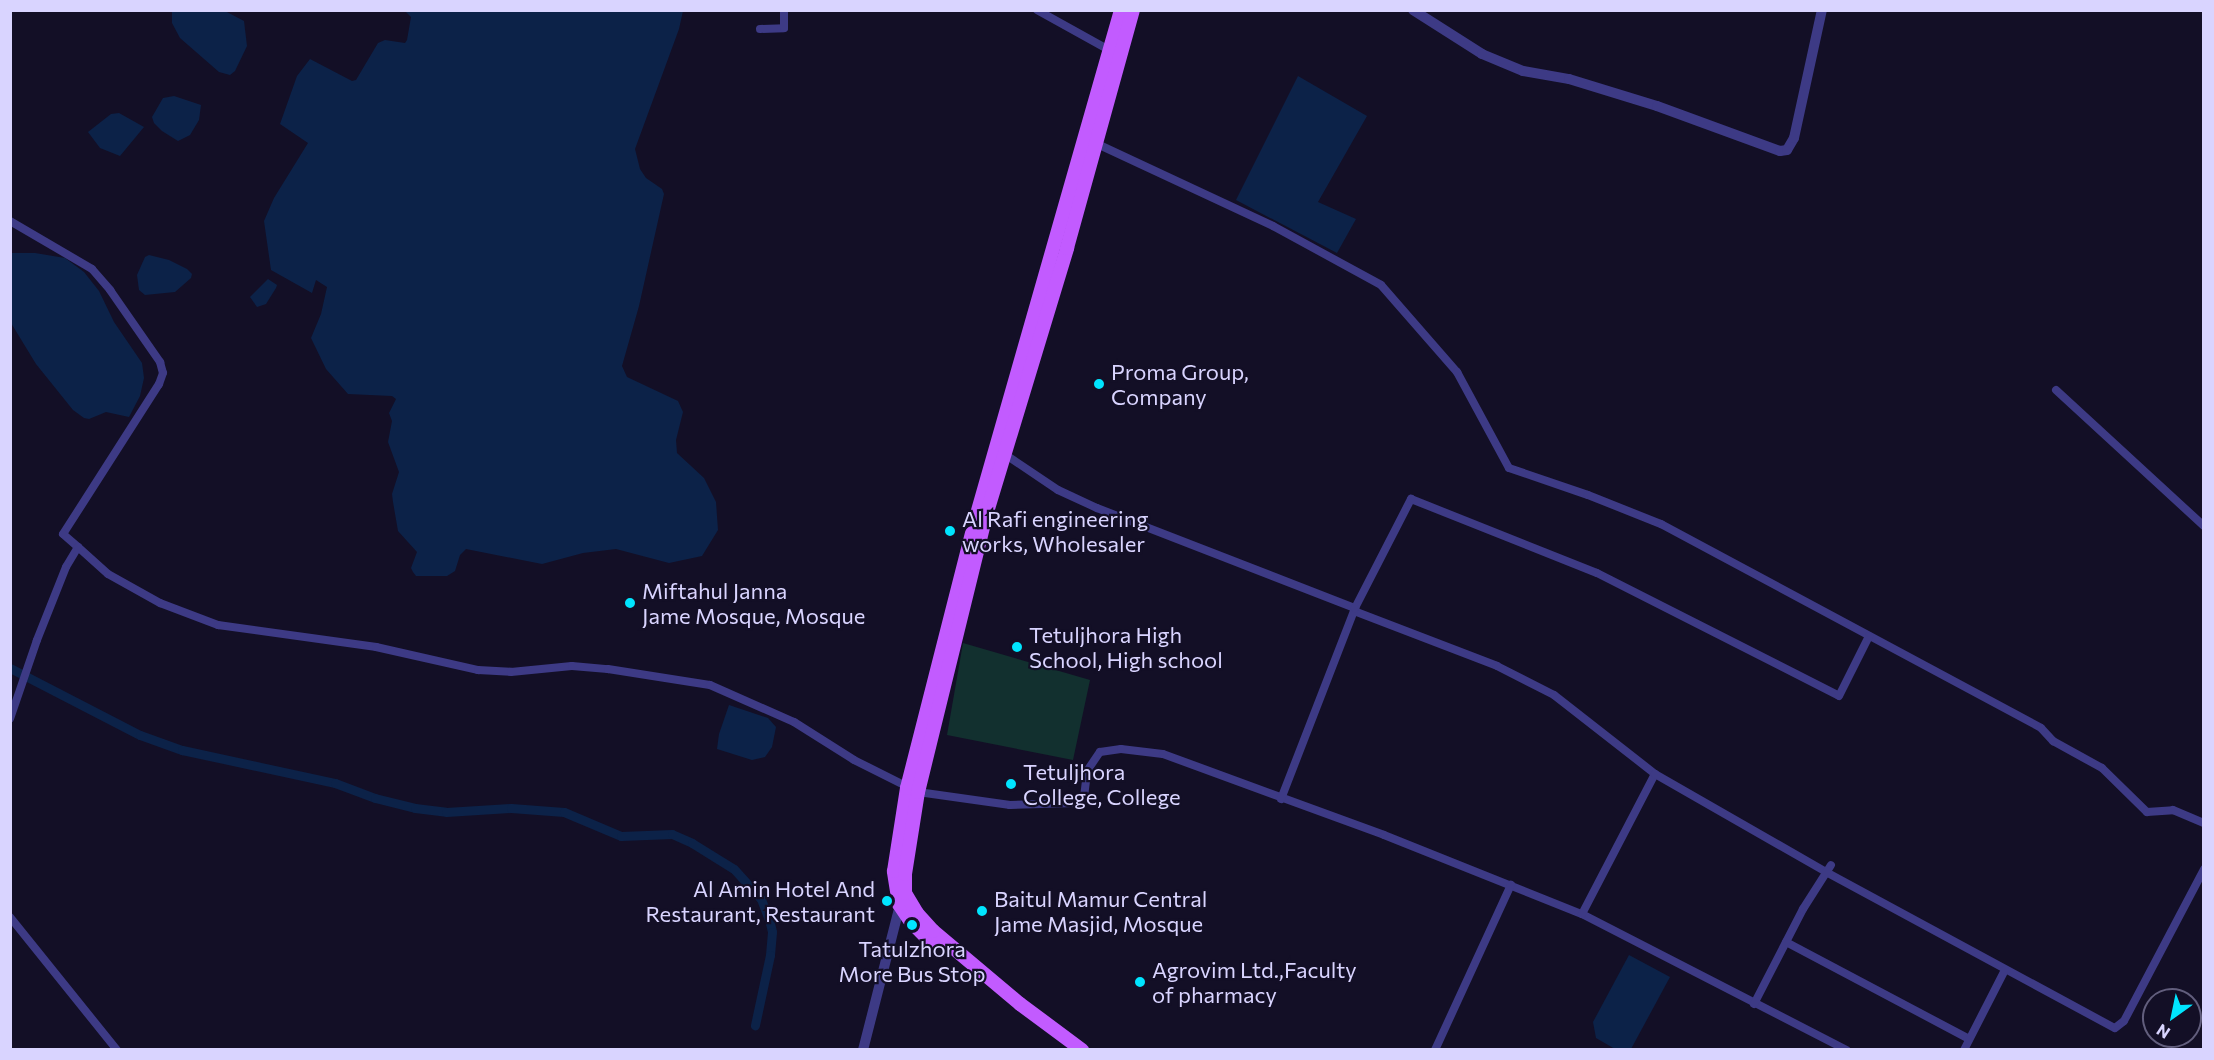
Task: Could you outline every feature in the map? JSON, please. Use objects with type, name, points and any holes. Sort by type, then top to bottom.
[{"type":"main road","points":[[1090,140],[1121,10]]},
{"type":"main road","points":[[1066,1050],[930,941],[902,899],[894,871],[912,790],[999,452],[1090,140],[1133,10]]},
{"type":"main road","points":[[902,899],[933,931],[1020,1004],[1082,1050]]},
{"type":"street","points":[[760,29],[784,28],[784,10]]},
{"type":"street","points":[[1037,10],[1111,51]]},
{"type":"street","points":[[1413,10],[1482,54],[1523,71],[1569,79],[1657,106],[1780,151],[1787,150],[1794,138],[1822,10]]},
{"type":"street","points":[[1090,140],[1263,221],[1381,285],[1457,372],[1509,468],[1588,495],[1661,524],[2042,728],[2053,741],[2102,768],[2147,812],[2173,810],[2204,823]]},
{"type":"street","points":[[10,221],[92,269],[110,290],[160,363],[163,373],[159,384],[63,534],[108,574],[160,603],[218,625],[376,647],[478,670],[511,672],[572,666],[676,677],[710,685],[794,722],[854,760],[912,790],[1010,805],[1075,803],[1084,796],[1088,771],[1100,752],[1121,749],[1163,754],[1384,835],[1582,914],[1847,1050]]},
{"type":"street","points":[[2056,390],[2204,526]]},
{"type":"street","points":[[999,452],[1058,490],[1097,508],[1497,666],[1554,695],[1655,774],[1829,868],[2005,970],[2111,1028],[2119,1028],[2204,869]]},
{"type":"street","points":[[1281,799],[1354,610],[1411,500],[1597,573],[1839,696],[1869,636]]},
{"type":"street","points":[[10,719],[37,640],[66,567],[78,547]]},
{"type":"street","points":[[1582,914],[1655,774]]},
{"type":"street","points":[[1754,1004],[1786,942],[1829,868]]},
{"type":"street","points":[[1435,1050],[1511,885]]},
{"type":"street","points":[[862,1050],[902,899]]},
{"type":"street","points":[[10,917],[117,1050]]},
{"type":"street","points":[[1786,942],[1969,1039]]},
{"type":"street","points":[[1964,1050],[2005,970]]},
{"type":"green space","points":[[963,643],[1090,680],[1073,760],[947,735]]},
{"type":"water","points":[[172,11],[225,11],[244,21],[247,46],[235,71],[230,75],[219,72],[180,38],[172,23]]},
{"type":"water","points":[[405,11],[683,11],[679,29],[635,149],[640,169],[646,178],[662,189],[664,194],[639,306],[622,366],[627,377],[678,401],[683,412],[676,440],[677,453],[704,478],[716,502],[718,530],[702,556],[669,563],[616,549],[583,553],[542,564],[466,549],[460,555],[455,571],[447,576],[416,576],[413,572],[411,568],[417,552],[398,531],[392,494],[399,472],[388,442],[392,421],[389,413],[396,399],[392,396],[348,394],[326,369],[311,338],[321,314],[327,287],[316,280],[312,293],[271,270],[264,221],[274,198],[308,143],[280,124],[297,76],[310,59],[352,81],[356,80],[378,43],[385,40],[405,43],[411,17]]},
{"type":"water","points":[[1298,76],[1367,116],[1318,202],[1356,219],[1337,253],[1236,200]]},
{"type":"water","points":[[174,96],[201,105],[199,120],[190,135],[178,141],[162,131],[154,123],[152,117],[163,98]]},
{"type":"water","points":[[119,113],[144,127],[120,156],[100,148],[88,132],[111,114]]},
{"type":"water","points":[[11,253],[35,253],[65,258],[84,272],[99,291],[114,322],[142,363],[144,378],[140,396],[129,417],[106,412],[89,419],[84,418],[73,410],[36,364],[11,323]]},
{"type":"water","points":[[149,255],[169,260],[187,269],[192,274],[191,278],[175,292],[145,295],[139,290],[137,275],[145,257]]},
{"type":"water","points":[[268,279],[277,285],[276,288],[266,304],[257,307],[250,297]]},
{"type":"water","points":[[729,705],[768,718],[776,727],[772,747],[765,757],[752,760],[717,749],[719,734]]},
{"type":"water","points":[[1629,955],[1670,977],[1631,1049],[1615,1049],[1596,1038],[1593,1022]]},
{"type":"waterway","points":[[10,668],[140,735],[182,750],[335,783],[375,798],[415,808],[446,812],[511,808],[564,812],[621,836],[672,834],[692,843],[734,869],[761,899],[770,923],[772,932],[770,955],[755,1025]]},
{"type":"place","name":"Proma Group, Company","points":[[1099,384]]},
{"type":"place","name":"Al Rafi engineering works, Wholesaler","points":[[950,531]]},
{"type":"place","name":"Miftahul Janna Jame Mosque, Mosque","points":[[630,603]]},
{"type":"place","name":"Tetuljhora High School, High school","points":[[1017,647]]},
{"type":"place","name":"Tetuljhora College, College","points":[[1011,784]]},
{"type":"place","name":"Al Amin Hotel And Restaurant, Restaurant","points":[[887,901]]},
{"type":"place","name":"Baitul Mamur Central Jame Masjid, Mosque","points":[[982,911]]},
{"type":"place","name":"Tatulzhora More Bus Stop","points":[[912,925]]},
{"type":"place","name":"Agrovim Ltd.,Faculty of pharmacy","points":[[1140,982]]}]
